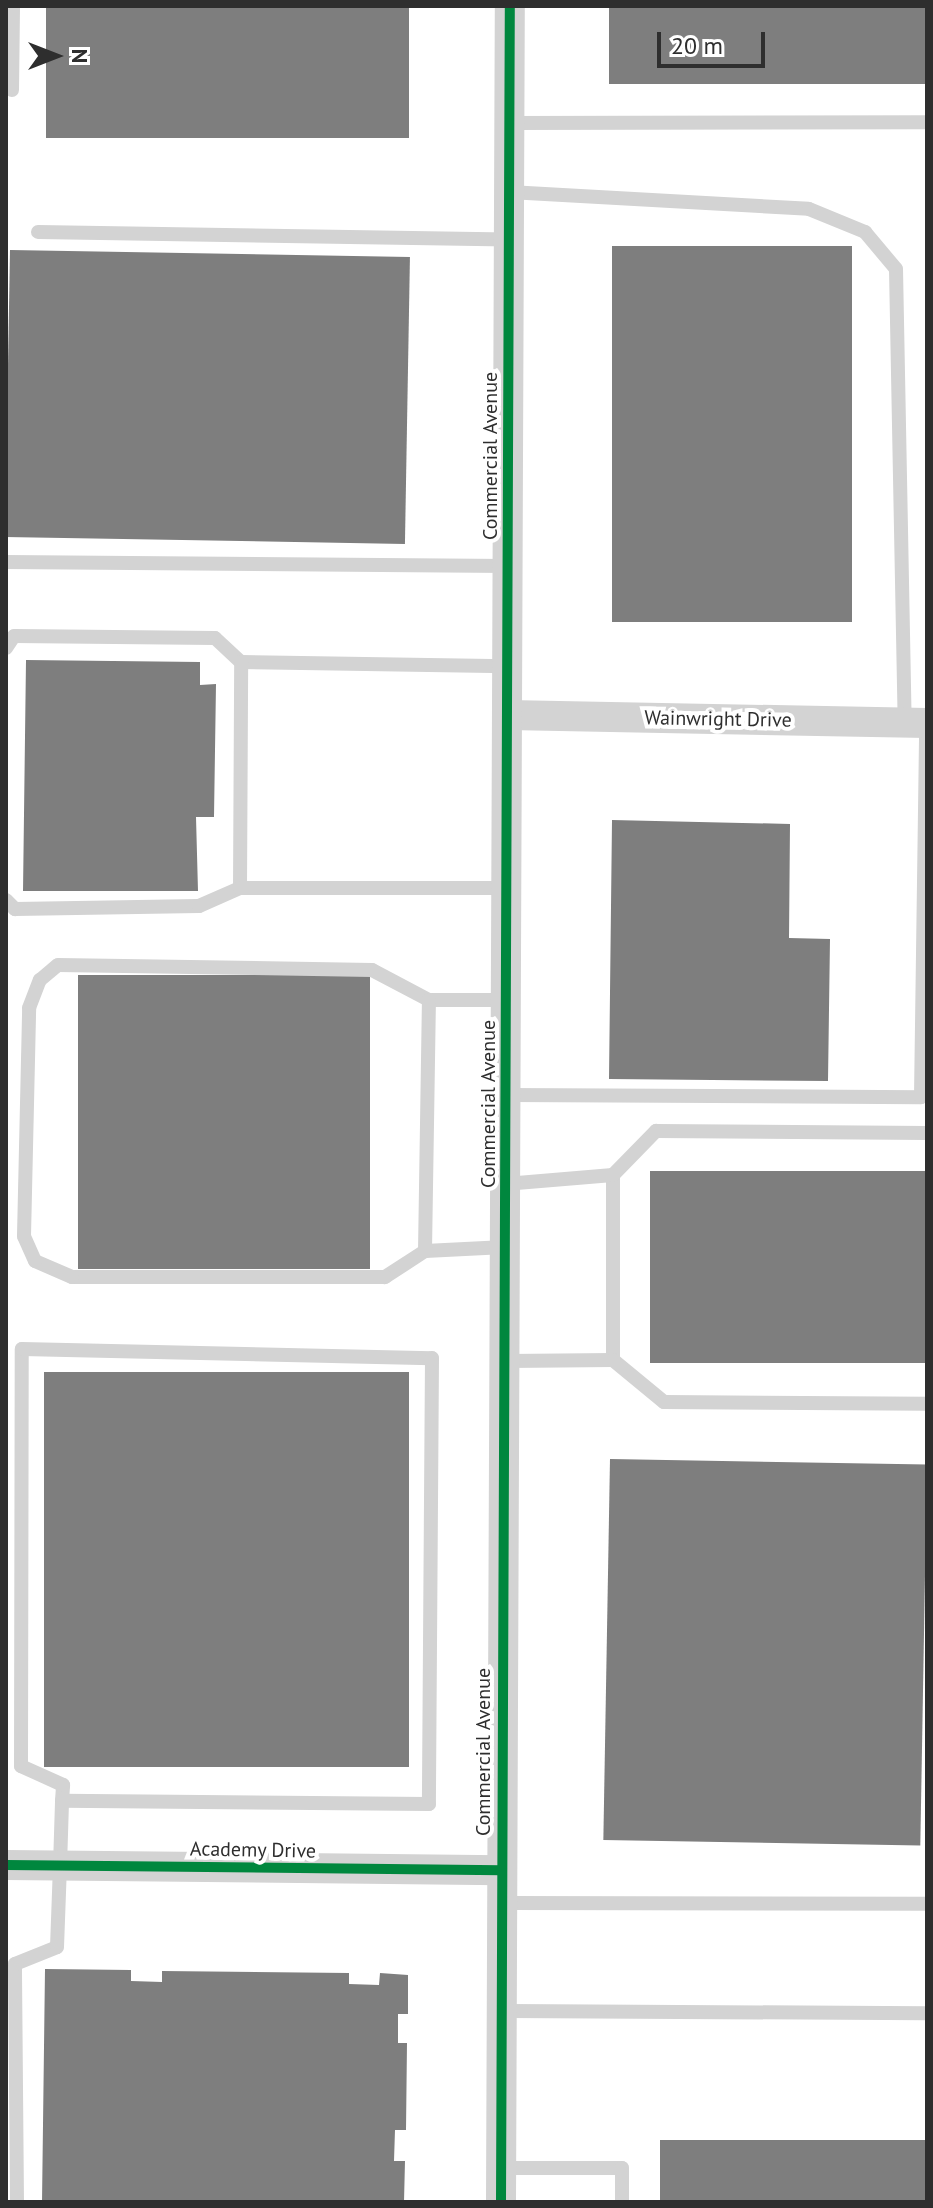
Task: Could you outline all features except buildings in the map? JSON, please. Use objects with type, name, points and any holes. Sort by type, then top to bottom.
[{"type":"street","name":"Commercial Avenue","points":[[501,2202],[510,6]]},
{"type":"street","name":"Wainwright Drive","points":[[508,715],[919,723]]},
{"type":"street","name":"Academy Drive","points":[[6,1865],[501,1870]]},
{"type":"lane","points":[[12,90],[13,6]]},
{"type":"lane","points":[[510,123],[927,122]]},
{"type":"lane","points":[[506,1095],[921,1097],[919,723],[896,269],[865,232],[809,209],[509,192]]},
{"type":"lane","points":[[38,232],[508,239]]},
{"type":"lane","points":[[6,562],[508,566]]},
{"type":"lane","points":[[6,648],[14,636],[215,638],[241,662],[508,666]]},
{"type":"lane","points":[[240,888],[241,662]]},
{"type":"lane","points":[[6,900],[15,909],[199,906],[240,888],[507,888]]},
{"type":"lane","points":[[505,1247],[425,1251],[385,1277],[72,1277],[35,1261],[24,1236],[29,1008],[40,980],[58,965],[372,970],[429,1000],[507,1000]]},
{"type":"lane","points":[[425,1251],[429,1000]]},
{"type":"lane","points":[[505,1184],[613,1175],[656,1131],[927,1133]]},
{"type":"lane","points":[[613,1175],[613,1360]]},
{"type":"lane","points":[[17,2202],[15,1964],[57,1947],[62,1801],[63,1785],[21,1766],[22,1349],[432,1358],[429,1804],[62,1801]]},
{"type":"lane","points":[[504,1361],[613,1360],[664,1402],[927,1404]]},
{"type":"lane","points":[[501,1903],[927,1904]]},
{"type":"lane","points":[[501,2011],[927,2013]]},
{"type":"lane","points":[[501,2168],[622,2168],[622,2202]]},
{"type":"cycle path","points":[[501,2202],[510,6]]},
{"type":"cycle path","points":[[6,1865],[501,1870]]}]
